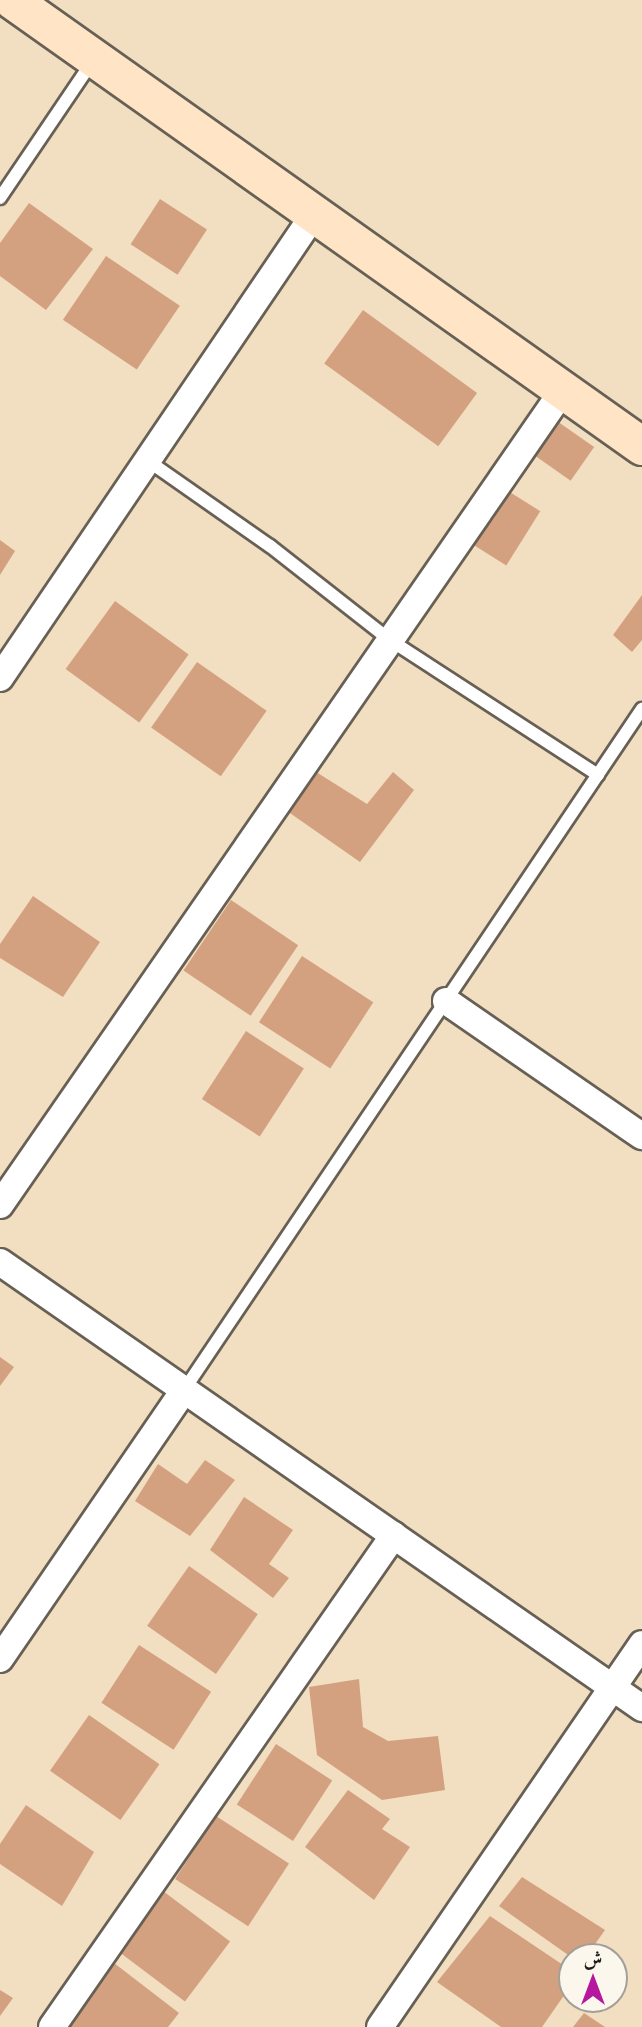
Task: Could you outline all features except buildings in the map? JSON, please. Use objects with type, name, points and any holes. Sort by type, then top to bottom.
[{"type":"main road","points":[[12,0],[96,56],[562,392],[642,446]]},
{"type":"street","points":[[0,678],[315,213]]},
{"type":"street","points":[[0,1205],[562,392]]},
{"type":"street","points":[[446,1001],[642,1136]]},
{"type":"street","points":[[0,1262],[642,1708]]},
{"type":"street","points":[[0,1659],[184,1390]]},
{"type":"street","points":[[52,2027],[394,1535]]},
{"type":"street","points":[[380,2027],[642,1644]]},
{"type":"lane","points":[[0,198],[96,56]]},
{"type":"lane","points":[[147,460],[270,546],[390,639],[598,775]]},
{"type":"lane","points":[[184,1390],[642,709]]}]
